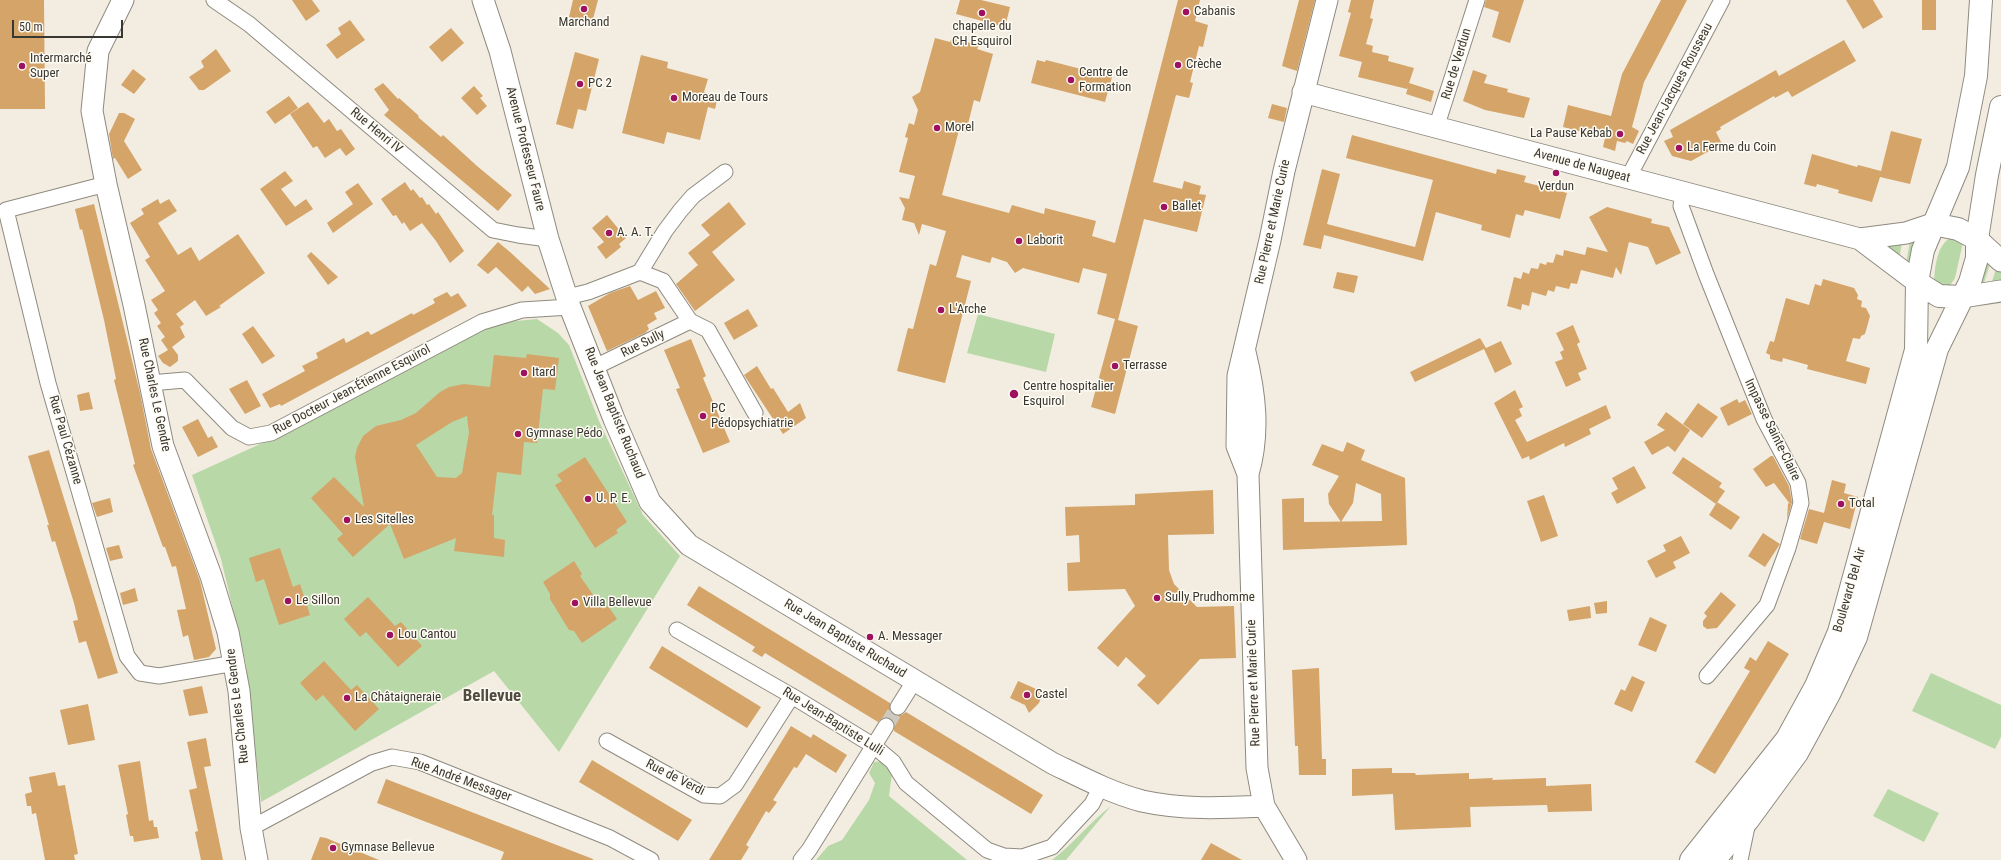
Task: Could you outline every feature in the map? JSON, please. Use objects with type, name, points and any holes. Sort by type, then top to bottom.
[{"type":"main road","name":"Rue Charles Le Gendre","points":[[123,0],[98,51],[92,111],[106,184],[164,446],[212,576],[235,663],[251,828],[257,860]]},
{"type":"main road","name":"Avenue Professeur Faure","points":[[483,0],[500,51],[548,239],[569,302]]},
{"type":"main road","name":"Rue Pierre et Marie Curie","points":[[1296,860],[1264,806],[1257,768],[1248,474],[1254,452],[1255,413],[1251,378],[1245,352],[1284,171],[1327,0]]},
{"type":"main road","points":[[1917,282],[1923,250],[1958,167],[1976,76],[1981,0]]},
{"type":"main road","name":"Avenue de Naugeat","points":[[1303,92],[1860,239],[1906,233],[1933,224],[1958,229],[1977,240],[2001,261]]},
{"type":"main road","points":[[1962,297],[1970,282],[1977,258],[1977,240],[1987,175],[2001,107]]},
{"type":"main road","name":"Avenue de Naugeat","points":[[1860,239],[1917,282],[1939,296],[1962,297],[2001,291]]},
{"type":"main road","name":"Boulevard Bel Air","points":[[1691,860],[1788,739],[1816,686],[1839,632],[1916,350],[1917,282]]},
{"type":"main road","name":"Boulevard Bel Air","points":[[1714,860],[1748,820],[1797,753],[1829,694],[1856,636],[1938,349],[1962,297]]},
{"type":"main road","name":"Rue Jean Baptiste Ruchaud","points":[[569,302],[614,419],[650,502],[689,545],[1052,763],[1101,786],[1142,800],[1188,808],[1264,806]]},
{"type":"street","name":"Rue Henri IV","points":[[214,0],[249,24],[493,230],[518,236],[548,239]]},
{"type":"street","name":"Rue de Verdun","points":[[1436,128],[1477,0]]},
{"type":"street","name":"Rue Jean-Jacques Rousseau","points":[[1628,178],[1722,0]]},
{"type":"street","points":[[569,302],[588,292],[640,272],[665,231],[680,212],[694,196],[724,172]]},
{"type":"street","name":"Rue Paul Cézanne","points":[[106,184],[6,210],[48,383],[127,656],[140,673],[159,676],[235,663]]},
{"type":"street","name":"Impasse Sainte-Claire","points":[[1683,193],[1680,206],[1742,367],[1764,419],[1798,483],[1801,494],[1800,512],[1767,605],[1707,676]]},
{"type":"street","points":[[640,272],[663,281],[690,321],[708,330],[755,412]]},
{"type":"street","name":"Rue Docteur Jean-Étienne Esquirol","points":[[150,383],[185,380],[232,428],[249,437],[271,433],[482,322],[522,310],[569,302]]},
{"type":"street","name":"Rue Sully","points":[[595,367],[690,321]]},
{"type":"street","name":"Rue Jean-Baptiste Lulli","points":[[677,630],[792,696],[874,746],[893,762],[906,783],[987,850],[1004,856],[1022,856],[1052,846],[1092,804],[1101,786]]},
{"type":"street","points":[[898,707],[914,680]]},
{"type":"street","name":"Rue de Verdi","points":[[607,741],[704,795],[720,796],[734,785],[792,696]]},
{"type":"street","points":[[801,860],[809,850],[886,726]]},
{"type":"street","name":"Rue André Messager","points":[[251,828],[372,763],[392,757],[420,762],[581,826],[610,838],[651,860]]},
{"type":"street","points":[[1740,860],[1748,820]]},
{"type":"green space","points":[[1955,236],[1963,242],[1955,278],[1949,287],[1940,287],[1934,282],[1938,255],[1944,243]]},
{"type":"green space","points":[[1918,240],[1911,268],[1906,264],[1910,241]]},
{"type":"green space","points":[[1882,242],[1902,242],[1899,260]]},
{"type":"green space","points":[[1991,261],[1983,286],[1980,287],[1984,264]]},
{"type":"green space","points":[[1997,265],[2001,268],[2001,283],[1991,285]]},
{"type":"green space","points":[[978,314],[1055,334],[1046,372],[967,353]]},
{"type":"green space","points":[[537,319],[558,333],[569,345],[599,421],[643,515],[680,556],[559,752],[494,671],[261,802],[246,664],[221,559],[192,475],[293,429],[469,336],[505,322]]},
{"type":"green space","points":[[1931,673],[2001,705],[2001,737],[1995,749],[1912,711]]},
{"type":"green space","points":[[882,761],[892,774],[889,796],[967,860],[816,860],[828,846],[842,840],[869,800],[875,783],[869,773],[874,762]]},
{"type":"green space","points":[[1888,789],[1939,813],[1924,842],[1873,816]]},
{"type":"green space","points":[[1111,806],[1066,860],[1052,860],[1068,847]]},
{"type":"building","name":"Intermarché Super","points":[[0,0],[44,0],[45,109],[0,109]]},
{"type":"building","points":[[292,0],[312,0],[320,11],[306,21]]},
{"type":"building","name":"Marchand","points":[[573,0],[598,0],[592,23],[569,17]]},
{"type":"building","name":"chapelle du CH Esquirol","points":[[960,0],[981,0],[1010,7],[1005,27],[956,14]]},
{"type":"building","points":[[1178,0],[1200,0],[1195,21],[1208,25],[1203,47],[1199,46],[1190,82],[1193,83],[1189,98],[1176,95],[1153,182],[1182,189],[1184,181],[1201,186],[1199,194],[1206,195],[1197,232],[1144,219],[1118,320],[1138,326],[1115,414],[1091,407],[1115,319],[1097,314],[1107,274],[1083,268],[1079,283],[1023,268],[1015,273],[1007,262],[992,257],[990,263],[962,255],[956,277],[971,281],[945,383],[897,371],[908,328],[913,329],[930,264],[936,266],[946,231],[922,224],[919,235],[914,223],[902,220],[905,208],[899,197],[909,199],[915,176],[899,172],[908,138],[905,137],[909,123],[914,125],[918,110],[912,97],[920,92],[935,38],[950,42],[952,38],[979,45],[977,49],[993,54],[980,102],[974,100],[966,132],[959,130],[942,195],[1009,213],[1012,205],[1044,214],[1045,208],[1096,221],[1092,236],[1115,243]]},
{"type":"building","points":[[1299,0],[1315,0],[1297,71],[1282,66]]},
{"type":"building","points":[[1351,0],[1374,0],[1370,18],[1373,19],[1366,44],[1373,46],[1372,52],[1389,56],[1388,61],[1414,68],[1409,83],[1434,91],[1431,102],[1406,94],[1408,87],[1407,89],[1358,77],[1362,62],[1339,56],[1351,13],[1348,12]]},
{"type":"building","points":[[1486,0],[1524,0],[1510,43],[1492,37],[1499,12],[1484,7]]},
{"type":"building","points":[[1661,0],[1687,0],[1644,82],[1632,127],[1639,131],[1633,144],[1627,141],[1625,143],[1617,141],[1615,151],[1603,147],[1605,138],[1563,127],[1568,105],[1611,116],[1622,74]]},
{"type":"building","points":[[1846,0],[1873,0],[1883,17],[1863,29]]},
{"type":"building","points":[[1922,0],[1936,0],[1936,30],[1922,30]]},
{"type":"building","points":[[350,20],[365,40],[337,59],[326,45],[341,34],[338,28]]},
{"type":"building","points":[[451,28],[464,43],[442,62],[429,47]]},
{"type":"building","points":[[1844,40],[1856,61],[1792,97],[1788,91],[1775,98],[1774,96],[1720,127],[1721,129],[1716,132],[1722,144],[1691,161],[1672,156],[1664,141],[1673,137],[1670,130],[1776,70],[1779,76]]},
{"type":"building","points":[[216,49],[231,71],[204,90],[199,90],[189,77],[204,67],[201,61]]},
{"type":"building","name":"PC 2","points":[[575,52],[599,59],[586,111],[578,109],[573,129],[556,124]]},
{"type":"building","name":"Moreau de Tours","points":[[641,55],[668,62],[667,68],[708,79],[704,92],[718,96],[715,109],[708,107],[700,140],[667,132],[664,144],[622,133]]},
{"type":"building","name":"Centre de Formation","points":[[1037,60],[1045,62],[1046,60],[1112,77],[1105,102],[1031,83]]},
{"type":"building","points":[[133,69],[146,79],[134,94],[121,85]]},
{"type":"building","points":[[1473,70],[1487,75],[1484,83],[1508,89],[1507,92],[1530,98],[1524,118],[1485,110],[1463,101]]},
{"type":"building","points":[[383,83],[398,99],[399,98],[441,137],[443,135],[512,195],[498,211],[384,115],[389,110],[374,89]]},
{"type":"building","points":[[474,86],[483,96],[480,98],[487,106],[477,115],[461,98]]},
{"type":"building","points":[[289,96],[298,108],[275,124],[266,112]]},
{"type":"building","points":[[308,102],[324,123],[329,119],[337,131],[341,129],[355,149],[346,156],[340,148],[325,158],[317,146],[313,148],[290,114]]},
{"type":"building","points":[[1272,104],[1287,108],[1284,122],[1268,118]]},
{"type":"building","points":[[119,113],[124,113],[135,119],[124,141],[142,170],[128,179],[115,158],[113,159],[109,134]]},
{"type":"building","points":[[1891,131],[1922,139],[1910,184],[1880,177],[1872,202],[1838,193],[1839,190],[1817,184],[1816,187],[1804,184],[1812,154],[1857,167],[1858,165],[1881,171]]},
{"type":"building","points":[[1352,135],[1496,174],[1497,169],[1526,176],[1524,182],[1567,193],[1560,219],[1525,210],[1523,216],[1516,214],[1510,238],[1481,230],[1482,225],[1436,212],[1423,261],[1324,235],[1321,249],[1303,245],[1322,169],[1340,174],[1327,224],[1415,247],[1433,180],[1346,158]]},
{"type":"building","points":[[285,171],[293,181],[281,189],[295,207],[306,199],[313,209],[286,226],[260,189]]},
{"type":"building","points":[[405,182],[411,191],[413,189],[420,198],[422,197],[427,205],[429,204],[436,214],[438,212],[464,251],[450,263],[422,223],[410,231],[404,222],[402,224],[396,215],[393,216],[381,199]]},
{"type":"building","points":[[358,183],[373,204],[333,233],[327,223],[353,204],[345,192]]},
{"type":"building","points":[[158,199],[160,204],[169,199],[177,211],[158,223],[178,255],[191,247],[199,261],[238,234],[265,273],[219,306],[221,307],[206,316],[195,300],[176,314],[184,324],[180,327],[185,337],[172,347],[178,355],[178,361],[170,367],[163,363],[158,356],[168,350],[161,340],[165,337],[157,326],[161,323],[154,313],[158,310],[151,300],[165,291],[145,260],[150,257],[130,223],[144,214],[141,209]]},
{"type":"building","points":[[729,202],[746,224],[712,252],[735,280],[695,311],[676,284],[698,265],[688,253],[710,235],[701,225]]},
{"type":"building","points":[[94,204],[140,393],[151,449],[200,581],[216,649],[209,657],[194,660],[188,635],[183,637],[177,610],[186,609],[176,566],[172,567],[165,547],[163,547],[133,465],[135,464],[114,380],[116,379],[104,320],[82,229],[80,230],[75,209]]},
{"type":"building","points":[[1607,207],[1652,219],[1651,223],[1669,227],[1681,253],[1656,265],[1648,247],[1629,242],[1621,275],[1616,267],[1613,278],[1581,270],[1577,284],[1571,283],[1569,289],[1556,286],[1554,292],[1548,290],[1546,296],[1532,292],[1529,306],[1522,304],[1521,310],[1507,306],[1514,277],[1521,279],[1523,272],[1529,274],[1531,268],[1538,269],[1540,263],[1546,265],[1547,262],[1553,263],[1556,254],[1563,256],[1564,250],[1585,255],[1587,247],[1608,252],[1589,217]]},
{"type":"building","name":"A. A. T.","points":[[607,215],[626,238],[619,244],[621,247],[606,259],[597,247],[604,242],[592,228]]},
{"type":"building","points":[[498,242],[550,289],[535,294],[528,286],[522,292],[496,267],[488,274],[477,265]]},
{"type":"building","points":[[311,252],[338,277],[328,285],[307,256]]},
{"type":"building","points":[[1337,272],[1358,276],[1354,293],[1333,288]]},
{"type":"building","points":[[1823,279],[1854,288],[1858,295],[1857,299],[1862,301],[1861,307],[1866,308],[1870,316],[1865,334],[1861,336],[1860,339],[1853,338],[1846,361],[1870,368],[1866,384],[1807,369],[1808,365],[1783,358],[1782,362],[1770,359],[1770,355],[1766,353],[1770,341],[1774,342],[1786,298],[1809,305],[1815,284],[1821,286]]},
{"type":"building","points":[[630,286],[638,300],[656,291],[665,308],[654,313],[657,319],[647,325],[649,329],[645,333],[607,351],[588,306],[610,293]]},
{"type":"building","points":[[447,292],[451,297],[458,293],[467,306],[281,406],[280,404],[270,408],[262,394],[305,371],[302,366],[318,358],[316,353],[344,338],[346,343],[368,331],[371,335],[412,313],[413,315],[435,303],[433,299]]},
{"type":"building","points":[[748,309],[758,326],[734,340],[724,323]]},
{"type":"building","points":[[1573,325],[1580,342],[1577,344],[1587,369],[1578,373],[1581,380],[1566,387],[1555,362],[1563,359],[1560,352],[1564,350],[1556,333]]},
{"type":"building","points":[[253,326],[275,356],[262,364],[242,334]]},
{"type":"building","points":[[1480,338],[1486,348],[1415,382],[1410,372]]},
{"type":"building","name":"PC Pédopsychiatrie","points":[[691,339],[706,376],[703,378],[730,442],[703,453],[676,389],[680,388],[664,350]]},
{"type":"building","points":[[1501,341],[1512,364],[1495,373],[1484,349]]},
{"type":"building","points":[[527,354],[559,358],[555,390],[543,389],[537,443],[524,442],[521,475],[497,472],[492,515],[494,515],[494,538],[505,540],[504,557],[454,551],[456,538],[404,559],[390,524],[353,557],[337,539],[343,534],[311,498],[334,477],[364,507],[355,457],[357,448],[363,436],[376,426],[401,420],[416,413],[440,392],[449,387],[464,384],[490,387],[494,355],[526,358]],"holes":[[[467,416],[469,433],[462,473],[456,478],[437,477],[416,445],[452,422]]]},
{"type":"building","points":[[757,366],[771,389],[773,388],[788,412],[800,403],[806,418],[783,434],[744,375]]},
{"type":"building","points":[[247,380],[261,406],[245,414],[229,389]]},
{"type":"building","points":[[1515,390],[1523,407],[1519,409],[1522,416],[1515,420],[1527,442],[1606,405],[1611,418],[1589,429],[1591,434],[1565,447],[1564,443],[1530,460],[1529,456],[1522,459],[1494,403]]},
{"type":"building","points":[[89,392],[93,409],[80,411],[77,395]]},
{"type":"building","points":[[1737,399],[1739,403],[1745,400],[1752,414],[1728,426],[1720,408]]},
{"type":"building","points":[[1698,403],[1718,417],[1702,438],[1683,424]]},
{"type":"building","points":[[1666,412],[1690,430],[1675,452],[1668,446],[1652,455],[1644,442],[1665,430],[1657,425]]},
{"type":"building","points":[[198,419],[208,438],[212,436],[218,447],[198,457],[182,427]]},
{"type":"building","points":[[1347,442],[1365,450],[1361,460],[1405,478],[1407,545],[1283,550],[1282,499],[1304,498],[1304,522],[1341,522],[1329,504],[1328,494],[1339,476],[1312,465],[1322,444],[1343,452]],"holes":[[[1356,483],[1381,494],[1382,521],[1341,522],[1353,503]]]},
{"type":"building","points":[[49,450],[118,673],[98,679],[86,641],[79,643],[73,621],[78,620],[74,603],[55,541],[52,542],[47,525],[49,525],[28,456]]},
{"type":"building","points":[[1773,456],[1789,486],[1792,502],[1787,520],[1788,503],[1790,504],[1774,483],[1766,487],[1753,469]]},
{"type":"building","name":"U. P. E.","points":[[585,457],[627,522],[616,530],[618,533],[595,548],[555,485],[562,481],[557,475]]},
{"type":"building","points":[[1683,457],[1722,483],[1719,487],[1725,491],[1716,504],[1672,473]]},
{"type":"building","points":[[1634,466],[1646,488],[1617,504],[1611,493],[1618,489],[1612,478]]},
{"type":"building","points":[[1832,480],[1846,484],[1844,493],[1858,497],[1850,529],[1824,522],[1817,544],[1800,539],[1809,509],[1824,513]]},
{"type":"building","name":"Sully Prudhomme","points":[[1213,490],[1214,534],[1168,535],[1169,570],[1174,584],[1197,607],[1234,606],[1236,658],[1200,659],[1158,705],[1137,685],[1146,676],[1126,657],[1118,667],[1097,648],[1135,606],[1125,589],[1068,591],[1067,563],[1080,562],[1079,535],[1066,536],[1065,507],[1135,505],[1135,494]]},
{"type":"building","points":[[1544,495],[1558,536],[1541,542],[1527,501]]},
{"type":"building","points":[[110,498],[113,512],[97,517],[92,503]]},
{"type":"building","points":[[1717,502],[1740,517],[1731,530],[1709,515]]},
{"type":"building","points":[[1763,533],[1780,544],[1765,567],[1748,556]]},
{"type":"building","points":[[1681,536],[1690,553],[1673,562],[1676,568],[1656,578],[1647,561],[1666,551],[1663,545]]},
{"type":"building","points":[[119,545],[123,558],[110,561],[106,548]]},
{"type":"building","name":"Le Sillon","points":[[280,548],[293,587],[300,584],[310,615],[279,625],[264,579],[256,582],[249,558]]},
{"type":"building","name":"Villa Bellevue","points":[[574,561],[582,574],[580,576],[603,609],[608,606],[617,619],[582,643],[574,631],[569,630],[550,599],[550,594],[543,582]]},
{"type":"building","points":[[699,586],[890,703],[890,711],[894,715],[902,715],[906,712],[1043,795],[1031,814],[894,731],[894,722],[890,718],[882,718],[878,722],[765,653],[762,657],[752,651],[755,647],[687,605]]},
{"type":"building","points":[[135,588],[138,601],[123,605],[120,593]]},
{"type":"building","points":[[1721,592],[1736,605],[1717,628],[1707,629],[1703,626],[1703,621],[1707,616],[1704,613]]},
{"type":"building","name":"Lou Cantou","points":[[368,597],[395,626],[401,622],[422,646],[398,667],[366,632],[360,637],[344,619]]},
{"type":"building","points":[[1607,601],[1607,613],[1596,614],[1594,603]]},
{"type":"building","points":[[1590,606],[1591,618],[1569,621],[1567,610]]},
{"type":"building","points":[[1650,617],[1667,625],[1656,652],[1638,645]]},
{"type":"building","points":[[1768,641],[1789,654],[1715,774],[1695,762],[1750,671],[1744,668],[1750,657],[1756,661]]},
{"type":"building","points":[[662,646],[761,707],[747,728],[649,668]]},
{"type":"building","name":"La Châtaigneraie","points":[[324,661],[351,690],[357,685],[379,709],[355,731],[323,695],[316,701],[300,683]]},
{"type":"building","points":[[1319,668],[1322,759],[1326,759],[1326,775],[1299,775],[1298,746],[1295,746],[1292,670]]},
{"type":"building","points":[[1632,676],[1645,682],[1632,712],[1614,704],[1621,689],[1625,691]]},
{"type":"building","name":"Castel","points":[[1018,681],[1043,692],[1039,703],[1029,713],[1025,705],[1010,698]]},
{"type":"building","points":[[202,686],[208,713],[189,716],[183,690]]},
{"type":"building","points":[[88,704],[95,740],[68,745],[60,710]]},
{"type":"building","points":[[791,726],[811,738],[813,734],[847,755],[836,773],[806,754],[797,768],[794,767],[773,800],[777,802],[769,813],[766,811],[746,845],[749,847],[741,860],[709,860]]},
{"type":"building","points":[[206,738],[211,766],[204,767],[223,860],[201,860],[195,832],[198,831],[189,790],[197,788],[187,742]]},
{"type":"building","points":[[592,760],[692,820],[678,841],[579,782]]},
{"type":"building","points":[[140,761],[149,821],[153,820],[154,827],[157,827],[159,838],[134,842],[133,836],[130,836],[126,815],[128,814],[118,765]]},
{"type":"building","points":[[1392,768],[1392,773],[1415,773],[1416,775],[1469,773],[1469,779],[1493,778],[1492,780],[1546,778],[1546,786],[1591,784],[1592,811],[1548,812],[1547,805],[1470,807],[1471,827],[1395,830],[1393,794],[1352,796],[1352,769]]},
{"type":"building","points":[[55,772],[58,786],[65,785],[78,854],[74,855],[75,860],[45,860],[36,813],[32,814],[31,806],[27,806],[25,794],[32,792],[29,777]]},
{"type":"building","points":[[386,779],[593,860],[501,860],[504,852],[377,803]]},
{"type":"building","name":"Gymnase Bellevue","points":[[320,837],[326,838],[379,860],[311,860]]},
{"type":"building","points":[[1211,843],[1242,860],[1201,860]]},
{"type":"tunnel","points":[[886,726],[898,707]]},
{"type":"place","name":"Marchand","points":[[584,9]]},
{"type":"place","name":"Cabanis","points":[[1186,12]]},
{"type":"place","name":"chapelle du CH Esquirol","points":[[982,13]]},
{"type":"place","name":"Crèche","points":[[1178,65]]},
{"type":"place","name":"Intermarché Super","points":[[22,66]]},
{"type":"place","name":"Centre de Formation","points":[[1071,80]]},
{"type":"place","name":"PC 2","points":[[580,84]]},
{"type":"place","name":"Moreau de Tours","points":[[674,98]]},
{"type":"place","name":"Morel","points":[[937,128]]},
{"type":"place","name":"La Pause Kebab","points":[[1620,134]]},
{"type":"place","name":"La Ferme du Coin","points":[[1679,148]]},
{"type":"place","name":"Verdun","points":[[1556,173]]},
{"type":"place","name":"Ballet","points":[[1164,207]]},
{"type":"place","name":"A. A. T.","points":[[609,233]]},
{"type":"place","name":"Laborit","points":[[1019,241]]},
{"type":"place","name":"L'Arche","points":[[941,310]]},
{"type":"place","name":"Terrasse","points":[[1115,366]]},
{"type":"place","name":"Itard","points":[[524,373]]},
{"type":"place","name":"Centre hospitalier Esquirol","points":[[1014,394]]},
{"type":"place","name":"PC Pédopsychiatrie","points":[[703,416]]},
{"type":"place","name":"Gymnase Pédo","points":[[518,434]]},
{"type":"place","name":"U. P. E.","points":[[588,499]]},
{"type":"place","name":"Total","points":[[1841,504]]},
{"type":"place","name":"Les Sitelles","points":[[347,520]]},
{"type":"place","name":"Sully Prudhomme","points":[[1157,598]]},
{"type":"place","name":"Le Sillon","points":[[288,601]]},
{"type":"place","name":"Villa Bellevue","points":[[575,603]]},
{"type":"place","name":"Lou Cantou","points":[[390,635]]},
{"type":"place","name":"A. Messager","points":[[870,637]]},
{"type":"place","name":"Castel","points":[[1027,695]]},
{"type":"place","name":"La Châtaigneraie","points":[[347,698]]},
{"type":"place","name":"Gymnase Bellevue","points":[[333,848]]},
{"type":"district","name":"Bellevue","points":[[492,697]]}]
